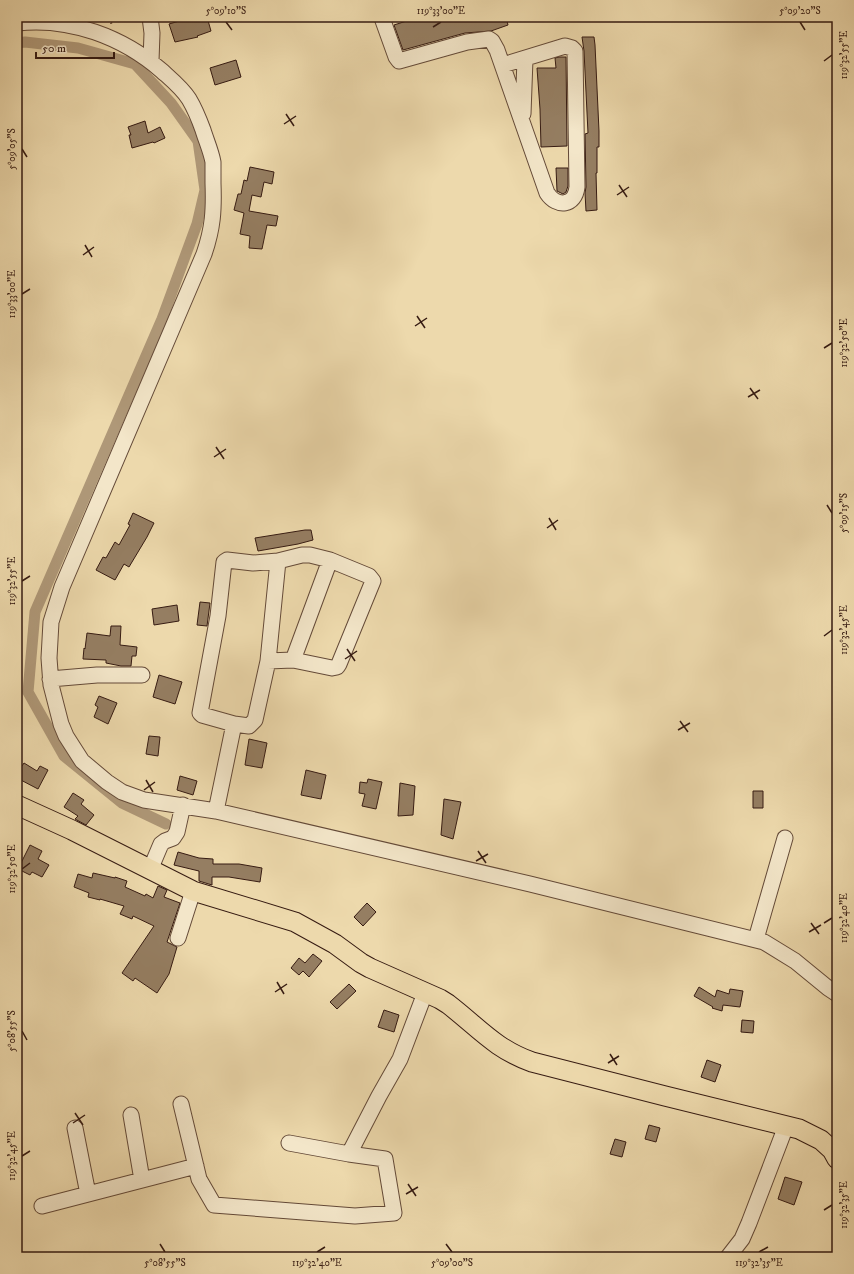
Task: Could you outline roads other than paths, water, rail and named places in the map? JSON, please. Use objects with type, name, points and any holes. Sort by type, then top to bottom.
[{"type":"main road","points":[[17,805],[72,830],[193,891],[295,922],[335,944],[366,965],[448,1004],[501,1048],[521,1058],[806,1132],[821,1140],[832,1150],[837,1159]]},
{"type":"street","points":[[150,17],[152,33],[151,61]]},
{"type":"street","points":[[383,18],[396,57],[399,61],[467,42],[489,39],[495,44],[547,193],[550,198],[558,203],[564,203],[576,195],[577,188],[575,51],[572,48],[565,46],[503,65]]},
{"type":"street","points":[[17,23],[33,22],[68,24],[76,26],[97,32],[118,41],[151,61],[174,81],[193,106],[212,161],[214,209],[204,254],[58,597],[51,622],[49,658],[50,679],[66,736],[82,761],[111,785],[180,819],[216,811],[530,884],[756,939],[782,952],[837,994]]},
{"type":"street","points":[[523,123],[525,59]]},
{"type":"street","points":[[268,661],[293,660],[332,668],[337,667],[372,583],[372,579],[369,576],[330,560],[306,555],[278,561],[253,564],[227,560],[224,562],[218,616],[200,714],[202,716],[247,726],[254,722],[268,661],[278,561]]},
{"type":"street","points":[[293,660],[330,560]]},
{"type":"street","points":[[50,679],[97,675],[142,675]]},
{"type":"street","points":[[216,811],[234,724]]},
{"type":"street","points":[[150,870],[161,844],[173,838],[180,819]]},
{"type":"street","points":[[756,939],[785,838]]},
{"type":"street","points":[[178,938],[193,891]]},
{"type":"street","points":[[349,1154],[400,1059],[425,993]]},
{"type":"street","points":[[180,1104],[199,1179],[214,1205],[355,1216],[394,1213],[385,1159],[289,1143]]},
{"type":"street","points":[[131,1115],[142,1180]]},
{"type":"street","points":[[728,1257],[742,1239],[786,1126]]},
{"type":"street","points":[[75,1128],[88,1194]]},
{"type":"street","points":[[42,1206],[196,1166]]},
{"type":"waterway","points":[[17,43],[25,42],[78,48],[135,64],[171,103],[198,141],[205,190],[197,224],[162,319],[35,612],[28,692],[64,756],[122,803],[166,824]]}]
